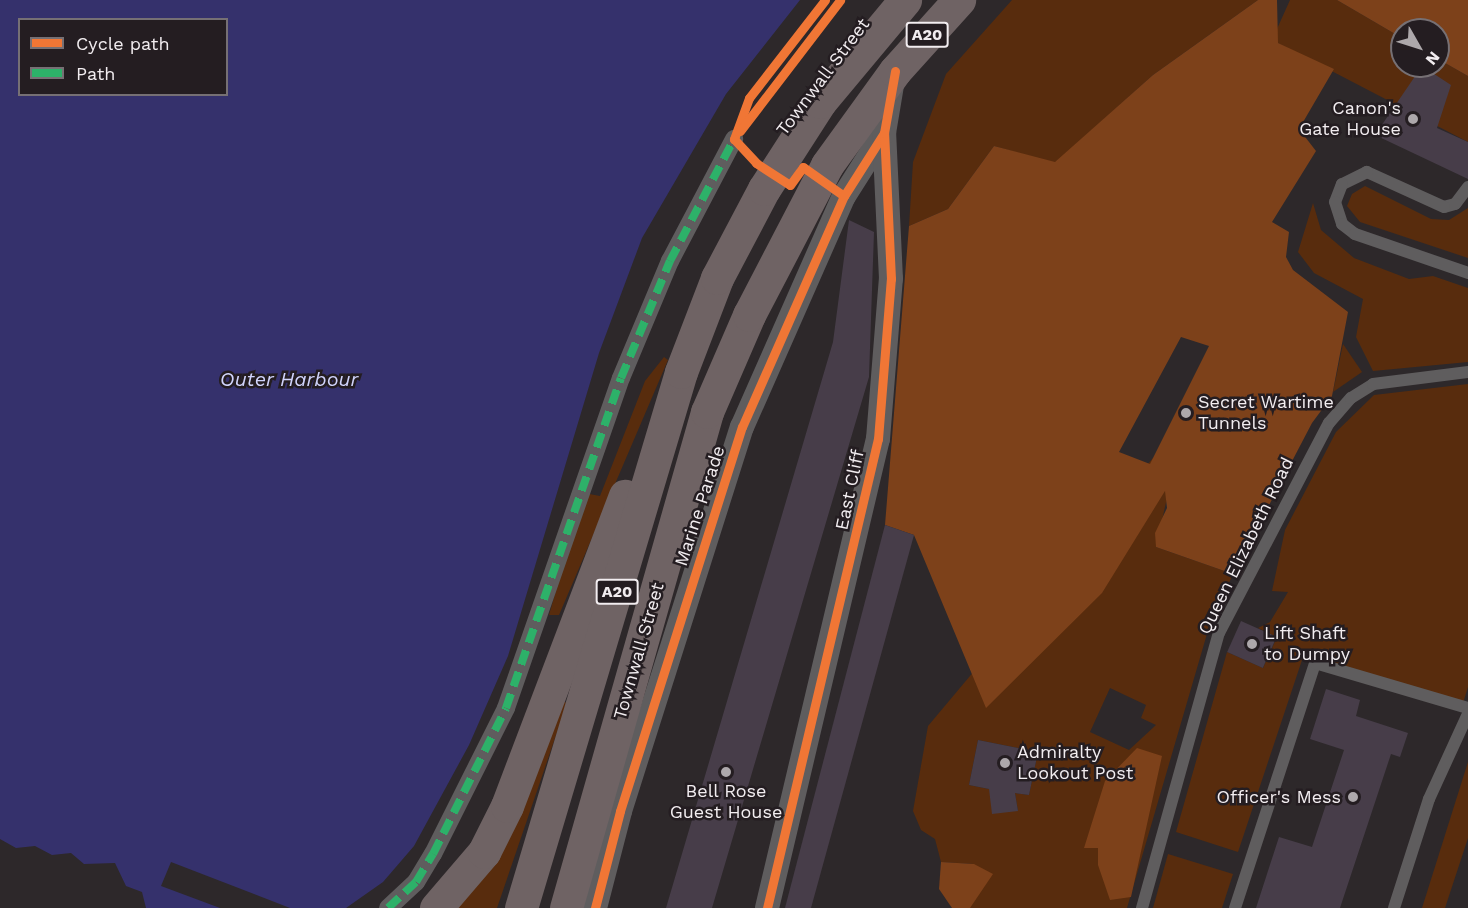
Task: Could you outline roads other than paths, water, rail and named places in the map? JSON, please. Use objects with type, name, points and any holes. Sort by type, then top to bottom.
[{"type":"highway","name":"Townwall Street","points":[[521,908],[681,372],[717,278],[764,189],[820,102],[905,0]]},
{"type":"highway","name":"Townwall Street","points":[[566,908],[607,810],[707,412],[793,223],[895,71],[959,0]]},
{"type":"highway","points":[[436,908],[484,852],[507,806],[660,405],[681,372]]},
{"type":"street","name":"East Cliff","points":[[767,908],[878,439],[891,279],[884,133],[895,71]]},
{"type":"street","name":"Marine Parade","points":[[595,908],[607,810],[742,427],[844,196],[884,133]]},
{"type":"street","points":[[388,908],[416,882],[433,854],[506,708],[621,378],[670,261],[734,139]]},
{"type":"lane","points":[[1468,187],[1451,206],[1437,206],[1367,172],[1342,184],[1335,202],[1342,224],[1355,234],[1468,273]]},
{"type":"lane","name":"Queen Elizabeth Road","points":[[1142,908],[1219,633],[1329,423],[1351,398],[1373,384],[1468,372]]},
{"type":"lane","points":[[1235,908],[1315,663],[1468,708]]},
{"type":"lane","points":[[1394,908],[1429,799],[1468,714]]},
{"type":"water","name":"Outer Harbour","points":[[0,0],[800,0],[726,94],[642,238],[599,353],[508,656],[469,745],[414,846],[383,882],[346,908],[146,908],[142,892],[126,886],[115,863],[84,864],[71,853],[52,855],[35,846],[16,848],[0,839]]},
{"type":"place","name":"Canon's Gate House","points":[[1413,119]]},
{"type":"place","name":"Secret Wartime Tunnels","points":[[1186,413]]},
{"type":"place","name":"Lift Shaft to Dumpy","points":[[1252,644]]},
{"type":"place","name":"Admiralty Lookout Post","points":[[1005,763]]},
{"type":"place","name":"Bell Rose Guest House","points":[[726,772]]},
{"type":"place","name":"Officer's Mess","points":[[1353,797]]}]
